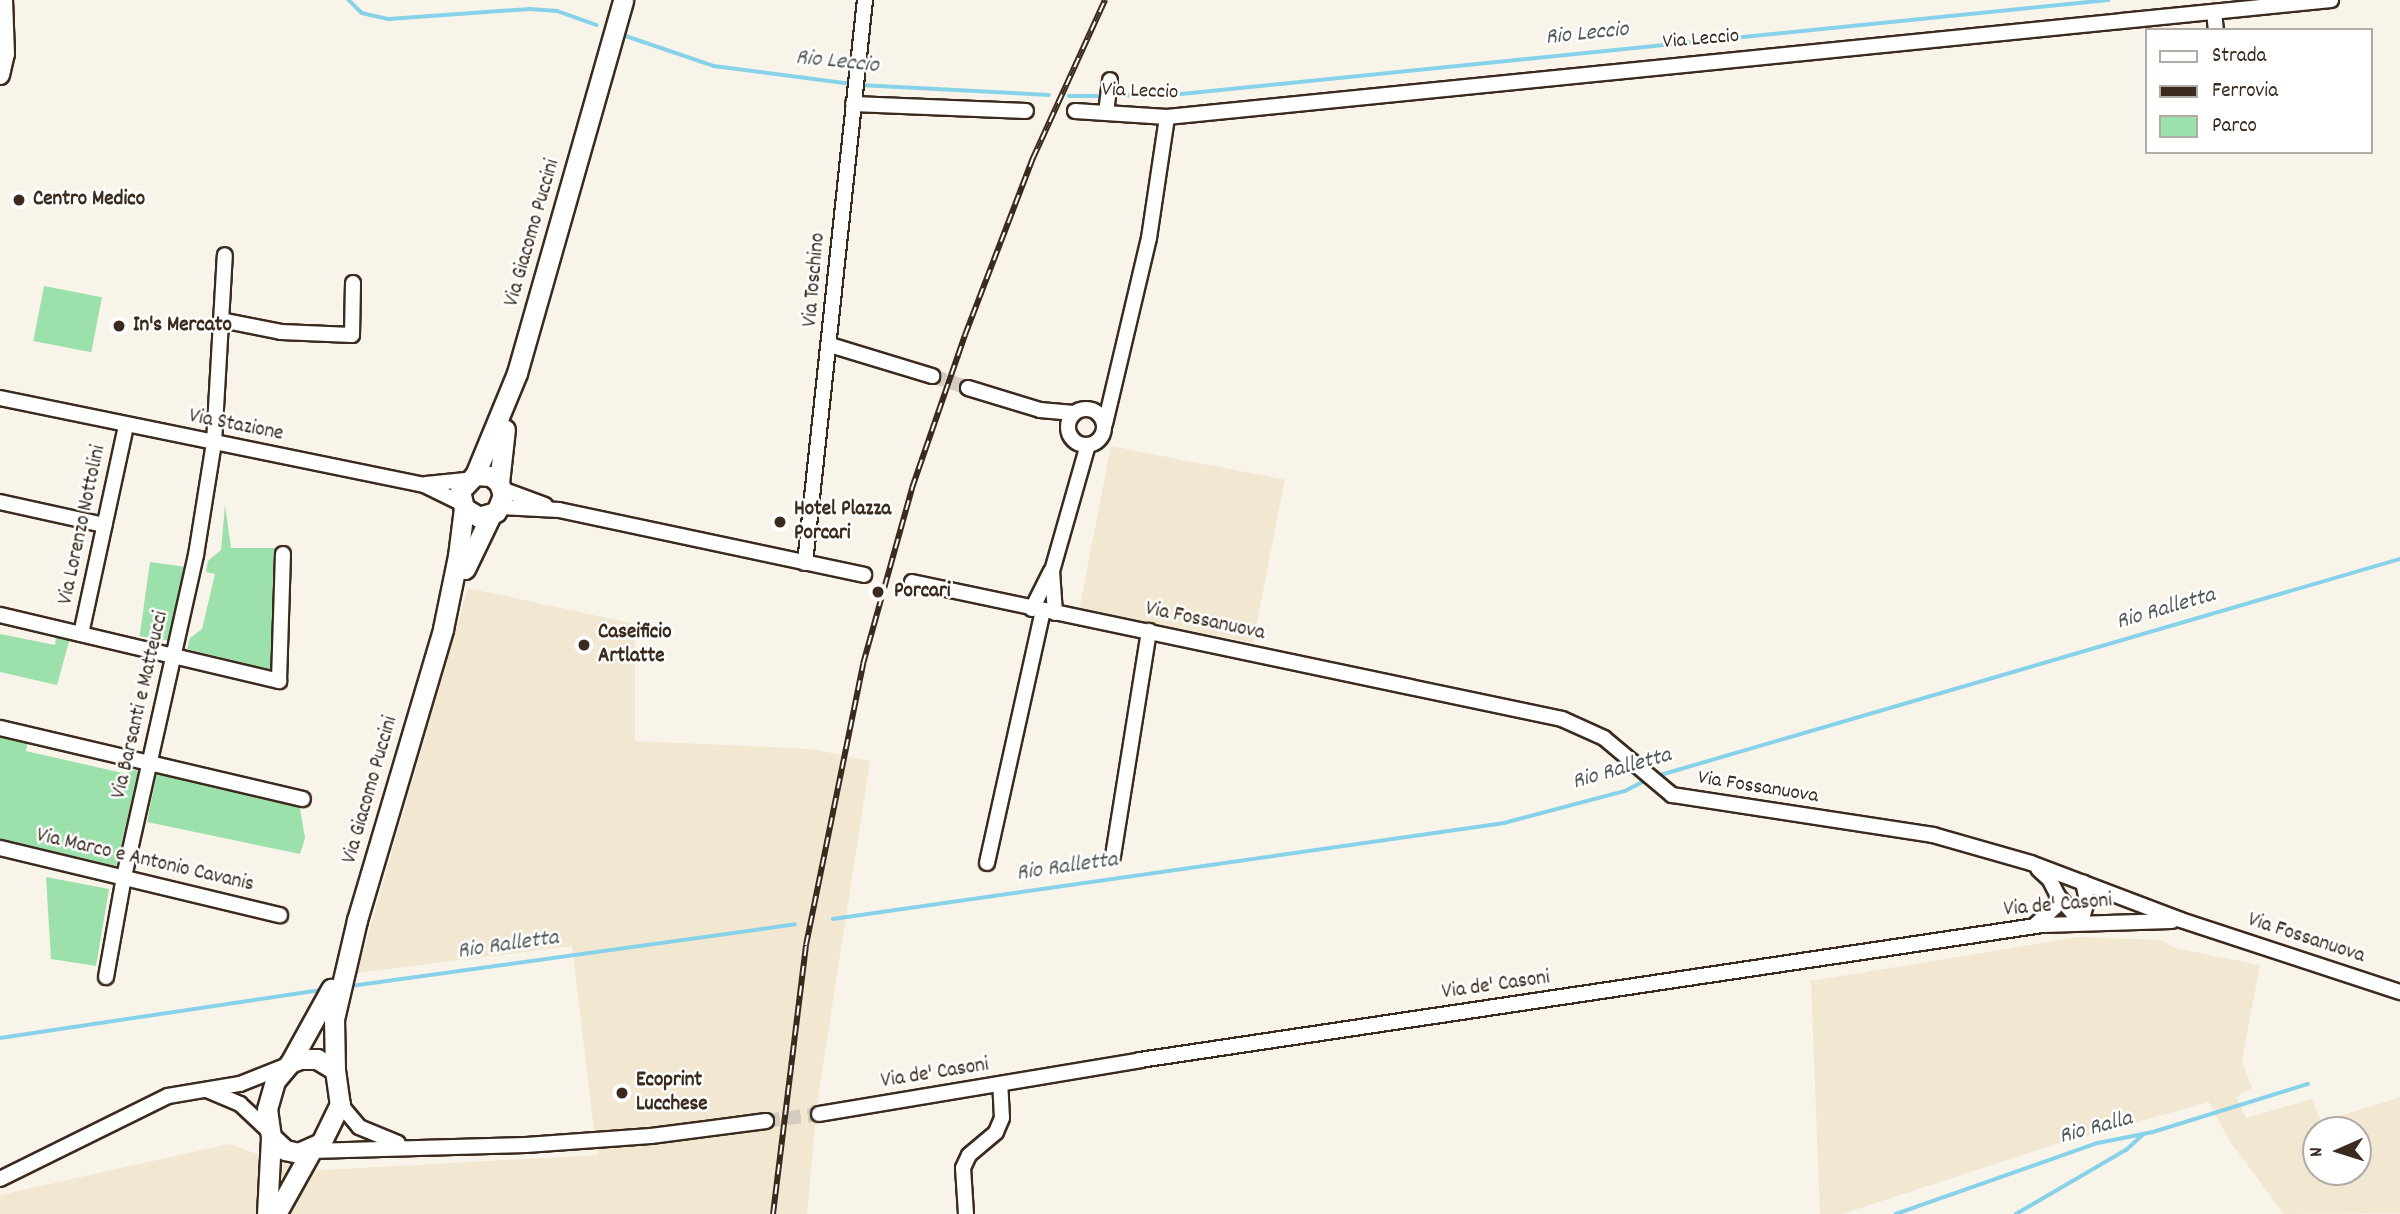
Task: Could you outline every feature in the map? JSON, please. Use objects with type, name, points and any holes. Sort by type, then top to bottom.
[{"type":"main road","name":"Via Giacomo Puccini","points":[[340,1104],[335,1070],[334,1019],[357,920],[443,629],[462,506],[470,477],[517,373],[623,0]]},
{"type":"main road","points":[[443,629],[469,556],[498,498],[517,373]]},
{"type":"main road","points":[[470,477],[486,474],[498,498]]},
{"type":"main road","points":[[462,506],[473,516],[498,498]]},
{"type":"main road","name":"Via Giacomo Puccini","points":[[267,1214],[272,1089],[320,1018],[357,920]]},
{"type":"main road","points":[[290,1063],[317,1059],[335,1070]]},
{"type":"main road","points":[[276,1214],[311,1151],[330,1132],[340,1104]]},
{"type":"main road","points":[[270,1134],[285,1150],[311,1151]]},
{"type":"street","points":[[0,75],[5,54],[3,0]]},
{"type":"street","name":"Via Toschino","points":[[805,564],[865,0]]},
{"type":"street","name":"Via Leccio","points":[[1075,111],[1167,117],[2331,0]]},
{"type":"street","points":[[2214,12],[2216,28]]},
{"type":"street","points":[[1106,113],[1109,84]]},
{"type":"street","points":[[855,90],[1026,111]]},
{"type":"street","points":[[1041,410],[1077,439],[1103,436],[1149,238],[1167,117]]},
{"type":"street","name":"Via Barsanti e Matteucci","points":[[106,977],[124,877],[174,656],[214,443],[225,255]]},
{"type":"street","points":[[221,320],[281,332],[352,335],[353,283]]},
{"type":"street","points":[[830,345],[932,376]]},
{"type":"street","points":[[968,388],[1041,410],[1074,413],[1094,410],[1114,380]]},
{"type":"street","name":"Via Stazione","points":[[0,398],[424,485],[462,506]]},
{"type":"street","points":[[1094,410],[1105,424]]},
{"type":"street","points":[[987,863],[1074,482],[1077,439],[1074,413]]},
{"type":"street","name":"Via Lorenzo Nottolini","points":[[81,634],[126,425]]},
{"type":"street","points":[[424,485],[470,477]]},
{"type":"street","points":[[498,498],[864,575]]},
{"type":"street","points":[[0,502],[104,525]]},
{"type":"street","points":[[0,615],[279,681],[283,554]]},
{"type":"street","points":[[1043,611],[1052,570]]},
{"type":"street","name":"Via Fossanuova","points":[[912,582],[1562,719],[1604,738],[1672,795],[1709,803],[1933,835],[2031,863],[2181,920],[2400,992]]},
{"type":"street","points":[[1113,856],[1149,631]]},
{"type":"street","points":[[0,728],[303,799]]},
{"type":"street","name":"Via Marco e Antonio Cavanis","points":[[0,848],[280,915]]},
{"type":"street","points":[[2031,863],[2050,880],[2058,896],[2081,922]]},
{"type":"street","points":[[2081,922],[2087,901],[2083,882]]},
{"type":"street","points":[[2034,926],[2055,907],[2058,896]]},
{"type":"street","name":"Via de' Casoni","points":[[819,1114],[1154,1058],[2034,926],[2181,920]]},
{"type":"street","points":[[0,1179],[151,1103],[252,1080],[290,1063]]},
{"type":"street","points":[[966,1214],[963,1168],[969,1154],[996,1132],[1002,1118],[1000,1085]]},
{"type":"street","points":[[206,1090],[240,1104],[270,1134]]},
{"type":"street","points":[[340,1104],[368,1133],[413,1147]]},
{"type":"street","points":[[311,1151],[615,1139],[766,1121]]},
{"type":"shaded area","points":[[1111,446],[1285,480],[1253,643],[1079,609]]},
{"type":"shaded area","points":[[468,588],[635,624],[635,741],[812,749],[870,761],[817,1105],[807,1214],[0,1214],[0,1195],[229,1144],[306,1171],[597,1155],[572,946],[357,973]]},
{"type":"shaded area","points":[[2078,937],[2161,940],[2175,948],[2260,965],[2242,1061],[2252,1088],[2236,1097],[2246,1118],[2312,1099],[2319,1116],[2302,1116],[2302,1186],[2372,1186],[2372,1116],[2340,1116],[2400,1097],[2400,1213],[2284,1214],[2229,1140],[2209,1102],[2047,1147],[1842,1214],[1820,1214],[1811,981]]},
{"type":"green space","points":[[44,286],[102,297],[91,352],[33,341]]},
{"type":"green space","points":[[225,505],[231,548],[277,548],[276,671],[187,649],[190,638],[202,629],[215,574],[206,572],[208,561],[221,550]]},
{"type":"green space","points":[[150,562],[185,567],[174,641],[140,636]]},
{"type":"green space","points":[[0,634],[55,645],[56,637],[70,638],[57,685],[0,672]]},
{"type":"green space","points":[[0,737],[28,742],[26,751],[127,774],[128,769],[139,771],[116,866],[0,839]]},
{"type":"green space","points":[[157,773],[299,803],[305,838],[300,854],[147,822]]},
{"type":"green space","points":[[46,877],[109,889],[96,966],[51,959]]},
{"type":"waterway","name":"Rio Leccio","points":[[349,0],[362,13],[389,19],[530,9],[557,11],[597,25]]},
{"type":"waterway","name":"Rio Leccio","points":[[1113,95],[1162,96],[2108,0]]},
{"type":"waterway","name":"Rio Leccio","points":[[626,36],[714,66],[852,84]]},
{"type":"waterway","name":"Rio Leccio","points":[[860,85],[1049,95]]},
{"type":"waterway","name":"Rio Leccio","points":[[1069,96],[1105,96]]},
{"type":"waterway","name":"Rio Ralletta","points":[[1657,776],[2400,559]]},
{"type":"waterway","name":"Rio Ralletta","points":[[833,919],[1504,823],[1625,791],[1647,780]]},
{"type":"waterway","name":"Rio Ralletta","points":[[351,986],[795,924]]},
{"type":"waterway","name":"Rio Ralletta","points":[[0,1038],[322,990]]},
{"type":"waterway","name":"Rio Ralla","points":[[1896,1214],[2098,1143],[2153,1132],[2308,1084]]},
{"type":"waterway","points":[[2016,1214],[2126,1150],[2144,1134]]},
{"type":"tunnel","points":[[932,376],[968,388]]},
{"type":"tunnel","points":[[766,1121],[819,1114]]},
{"type":"railway","points":[[773,1214],[806,945],[863,664],[912,488],[965,335],[1033,158],[1105,0]]},
{"type":"place","name":"Centro Medico","points":[[19,200]]},
{"type":"place","name":"In's Mercato","points":[[119,326]]},
{"type":"place","name":"Hotel Plazza Porcari","points":[[780,522]]},
{"type":"place","name":"Porcari","points":[[878,592]]},
{"type":"place","name":"Caseificio Artlatte","points":[[584,645]]},
{"type":"place","name":"Ecoprint Lucchese","points":[[622,1093]]}]
